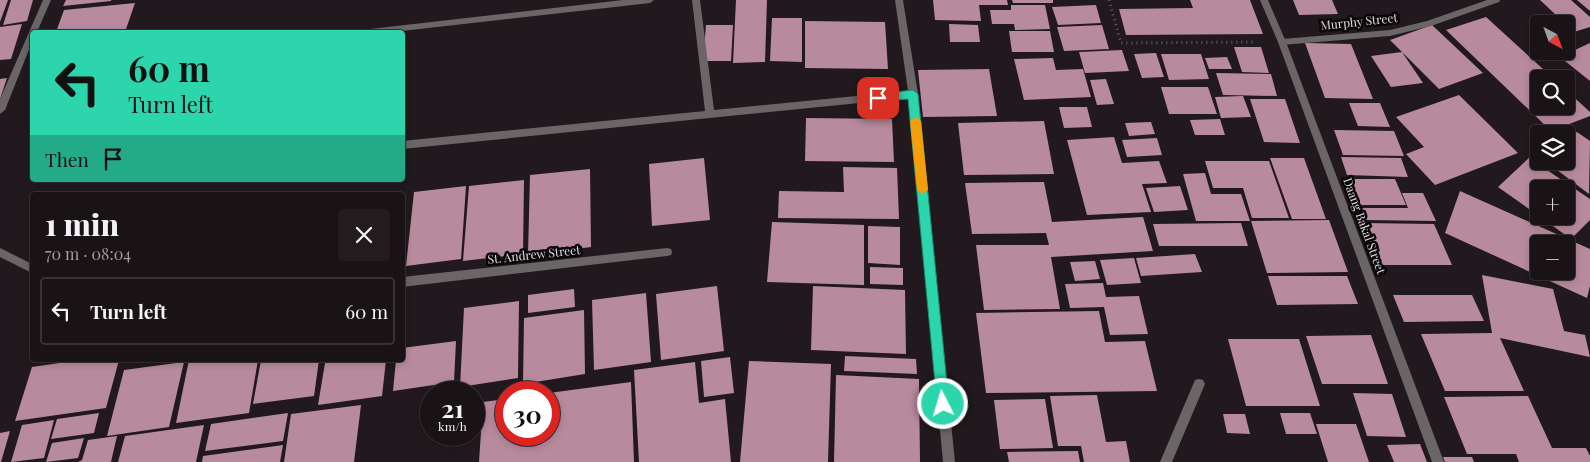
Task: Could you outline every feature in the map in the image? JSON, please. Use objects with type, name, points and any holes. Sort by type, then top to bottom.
[{"type":"street","points":[[34,30],[47,0]]},
{"type":"street","points":[[388,30],[650,0]]},
{"type":"street","points":[[696,0],[710,114]]},
{"type":"street","points":[[899,0],[913,94],[949,462]]},
{"type":"street","name":"Daang Bakal Street","points":[[1264,0],[1282,42],[1438,462]]},
{"type":"street","name":"Murphy Street","points":[[1282,42],[1390,33],[1428,24],[1496,0]]},
{"type":"street","points":[[0,110],[30,40]]},
{"type":"street","points":[[405,145],[913,94]]},
{"type":"street","points":[[0,252],[30,268]]},
{"type":"street","name":"St. Andrew Street","points":[[405,282],[667,252]]},
{"type":"street","points":[[1166,462],[1199,384]]},
{"type":"path","points":[[1109,0],[1120,43],[1282,42]]},
{"type":"building","points":[[0,0],[8,0],[0,22]]},
{"type":"building","points":[[11,0],[33,0],[27,21],[3,25]]},
{"type":"building","points":[[66,0],[111,0],[111,1],[63,6]]},
{"type":"building","points":[[736,0],[767,0],[765,62],[733,63]]},
{"type":"building","points":[[933,0],[1007,0],[1008,5],[979,5],[981,21],[935,20]]},
{"type":"building","points":[[1012,0],[1053,0],[1053,3],[1013,3]]},
{"type":"building","points":[[1190,0],[1250,0],[1263,34],[1126,35],[1119,9],[1193,8]]},
{"type":"building","points":[[1293,0],[1332,0],[1338,14],[1299,15]]},
{"type":"building","points":[[1540,0],[1571,0],[1590,17],[1590,27],[1575,32],[1575,15],[1556,15]]},
{"type":"building","points":[[1577,0],[1590,0],[1590,11]]},
{"type":"building","points":[[135,3],[126,30],[57,30],[64,10]]},
{"type":"building","points":[[1011,5],[1045,5],[1050,29],[1015,30],[1014,24],[992,24],[990,10],[1011,10]]},
{"type":"building","points":[[1096,5],[1101,23],[1058,25],[1052,7]]},
{"type":"building","points":[[1486,17],[1530,57],[1530,60],[1533,60],[1544,70],[1530,70],[1530,111],[1446,30]]},
{"type":"building","points":[[772,18],[802,18],[802,62],[770,61]]},
{"type":"building","points":[[805,21],[885,22],[888,69],[805,68]]},
{"type":"building","points":[[22,24],[11,59],[0,60],[0,27]]},
{"type":"building","points":[[949,24],[978,25],[980,42],[950,42]]},
{"type":"building","points":[[706,25],[733,25],[731,61],[703,61]]},
{"type":"building","points":[[1102,25],[1109,49],[1064,51],[1057,27]]},
{"type":"building","points":[[1432,25],[1483,73],[1439,89],[1390,40]]},
{"type":"building","points":[[1009,31],[1050,31],[1054,52],[1012,52]]},
{"type":"building","points":[[1305,43],[1351,44],[1373,99],[1325,98]]},
{"type":"building","points":[[1590,43],[1590,81],[1564,60],[1575,60],[1575,50]]},
{"type":"building","points":[[1234,47],[1261,47],[1269,73],[1242,72]]},
{"type":"building","points":[[1122,50],[1129,71],[1085,73],[1079,52]]},
{"type":"building","points":[[1402,52],[1423,83],[1391,87],[1371,56]]},
{"type":"building","points":[[1156,53],[1164,77],[1142,78],[1134,54]]},
{"type":"building","points":[[1161,54],[1201,54],[1209,79],[1169,80]]},
{"type":"building","points":[[1227,57],[1232,69],[1209,69],[1205,58]]},
{"type":"building","points":[[1053,58],[1056,70],[1083,69],[1091,97],[1024,100],[1014,59]]},
{"type":"building","points":[[989,69],[997,116],[923,117],[918,70]]},
{"type":"building","points":[[1216,73],[1271,74],[1277,96],[1223,95]]},
{"type":"building","points":[[7,78],[0,99],[0,79]]},
{"type":"building","points":[[1106,79],[1114,104],[1097,105],[1090,80]]},
{"type":"building","points":[[1161,87],[1208,87],[1217,114],[1169,114]]},
{"type":"building","points":[[1459,95],[1518,153],[1435,185],[1406,154],[1424,147],[1396,117]]},
{"type":"building","points":[[1243,96],[1251,117],[1221,118],[1215,97]]},
{"type":"building","points":[[1575,98],[1590,112],[1590,116],[1567,125],[1545,125],[1534,115],[1575,115]]},
{"type":"building","points":[[1250,99],[1285,99],[1300,143],[1264,142]]},
{"type":"building","points":[[1349,103],[1380,103],[1390,127],[1358,126]]},
{"type":"building","points":[[1059,107],[1087,107],[1092,127],[1064,128]]},
{"type":"building","points":[[806,118],[892,119],[894,162],[805,161]]},
{"type":"building","points":[[1220,119],[1225,135],[1195,135],[1190,120]]},
{"type":"building","points":[[1044,121],[1054,174],[964,175],[958,123]]},
{"type":"building","points":[[1151,122],[1155,134],[1129,136],[1125,123]]},
{"type":"building","points":[[1334,130],[1394,131],[1404,156],[1343,155]]},
{"type":"building","points":[[1577,132],[1590,141],[1589,194],[1575,184],[1575,180],[1570,180],[1557,170],[1575,170],[1575,133]]},
{"type":"building","points":[[1114,137],[1122,163],[1159,161],[1167,183],[1142,184],[1151,212],[1087,215],[1067,140]]},
{"type":"building","points":[[1157,138],[1162,155],[1127,157],[1122,140]]},
{"type":"building","points":[[1341,157],[1401,158],[1408,177],[1347,175]]},
{"type":"building","points":[[1530,157],[1530,170],[1547,170],[1562,180],[1530,180],[1530,210],[1498,187]]},
{"type":"building","points":[[704,158],[710,220],[652,226],[649,164]]},
{"type":"building","points":[[1270,158],[1304,158],[1326,219],[1292,219]]},
{"type":"building","points":[[1205,161],[1269,161],[1289,218],[1252,218],[1243,188],[1213,188]]},
{"type":"building","points":[[843,167],[897,168],[899,219],[778,218],[779,191],[844,192]]},
{"type":"building","points":[[590,169],[591,247],[528,255],[530,175]]},
{"type":"building","points":[[1205,173],[1211,194],[1241,194],[1250,221],[1196,221],[1183,174]]},
{"type":"building","points":[[1347,179],[1395,179],[1406,205],[1357,205]]},
{"type":"building","points":[[524,180],[523,254],[463,261],[469,186]]},
{"type":"building","points":[[1044,182],[1052,222],[1143,217],[1153,251],[1051,257],[1060,309],[984,310],[976,245],[1049,245],[1046,233],[972,234],[965,183]]},
{"type":"building","points":[[466,186],[461,259],[406,266],[414,192]]},
{"type":"building","points":[[1180,186],[1188,210],[1154,212],[1146,188]]},
{"type":"building","points":[[1575,189],[1590,199],[1590,220],[1575,235],[1565,235],[1551,225],[1575,225]]},
{"type":"building","points":[[1460,191],[1530,222],[1530,225],[1536,225],[1559,235],[1530,235],[1530,272],[1445,233]]},
{"type":"building","points":[[1402,193],[1423,193],[1436,221],[1364,220],[1359,208],[1408,208]]},
{"type":"building","points":[[1329,220],[1348,272],[1267,273],[1251,221]]},
{"type":"building","points":[[772,222],[864,225],[864,285],[767,282]]},
{"type":"building","points":[[1241,223],[1248,246],[1159,246],[1153,224]]},
{"type":"building","points":[[1362,223],[1434,224],[1452,265],[1378,265]]},
{"type":"building","points":[[868,226],[900,227],[900,265],[868,263]]},
{"type":"building","points":[[1575,242],[1590,249],[1590,286],[1587,298],[1548,280],[1575,280]]},
{"type":"building","points":[[1195,254],[1202,272],[1141,276],[1136,258]]},
{"type":"building","points":[[1134,258],[1141,283],[1107,285],[1100,260]]},
{"type":"building","points":[[1095,261],[1100,279],[1075,281],[1070,262]]},
{"type":"building","points":[[870,267],[903,268],[903,285],[870,284]]},
{"type":"building","points":[[1482,275],[1553,289],[1564,331],[1585,335],[1590,357],[1500,338],[1524,391],[1445,391],[1421,334],[1492,333]]},
{"type":"building","points":[[1268,276],[1347,276],[1358,304],[1277,305]]},
{"type":"building","points":[[1103,283],[1106,297],[1139,296],[1148,334],[1110,335],[1104,307],[1070,308],[1065,284]]},
{"type":"building","points":[[717,286],[724,351],[661,360],[656,294]]},
{"type":"building","points":[[813,286],[905,290],[906,354],[811,350]]},
{"type":"building","points":[[574,289],[575,307],[528,313],[528,295]]},
{"type":"building","points":[[646,293],[651,362],[594,370],[592,300]]},
{"type":"building","points":[[1393,295],[1472,295],[1484,321],[1404,322]]},
{"type":"building","points":[[519,301],[518,378],[485,383],[485,381],[460,381],[464,308]]},
{"type":"building","points":[[584,310],[585,374],[542,381],[523,381],[524,318]]},
{"type":"building","points":[[1099,311],[1105,342],[1145,341],[1157,391],[986,393],[976,313]]},
{"type":"building","points":[[1371,335],[1388,384],[1322,384],[1306,336]]},
{"type":"building","points":[[1228,339],[1299,339],[1320,406],[1246,406]]},
{"type":"building","points":[[456,341],[454,381],[420,381],[420,387],[393,391],[396,362],[405,362],[405,348]]},
{"type":"building","points":[[845,356],[916,359],[917,374],[844,371]]},
{"type":"building","points":[[730,357],[734,393],[704,397],[701,361]]},
{"type":"building","points":[[749,361],[831,364],[828,462],[740,462]]},
{"type":"building","points":[[66,362],[118,362],[106,408],[15,421],[32,367]]},
{"type":"building","points":[[184,362],[169,427],[107,436],[124,370]]},
{"type":"building","points":[[189,362],[258,362],[249,413],[176,423]]},
{"type":"building","points":[[261,362],[319,362],[314,396],[253,404]]},
{"type":"building","points":[[386,362],[382,396],[318,405],[325,363]]},
{"type":"building","points":[[695,362],[699,403],[725,399],[731,462],[639,462],[634,370]]},
{"type":"building","points":[[836,375],[919,379],[920,462],[834,462]]},
{"type":"building","points":[[631,382],[634,462],[479,462],[480,446],[485,446],[485,402],[495,400],[495,446],[560,446],[560,392]]},
{"type":"building","points":[[1353,393],[1392,394],[1406,437],[1367,436]]},
{"type":"building","points":[[1097,395],[1106,442],[1126,441],[1130,462],[1084,462],[1081,446],[1058,446],[1050,396]]},
{"type":"building","points":[[1528,396],[1552,448],[1586,448],[1590,456],[1590,462],[1519,462],[1516,454],[1467,454],[1444,397]]},
{"type":"building","points":[[1045,399],[1053,448],[1000,449],[994,400]]},
{"type":"building","points":[[361,405],[354,462],[284,462],[291,414]]},
{"type":"building","points":[[99,413],[94,433],[51,439],[57,419]]},
{"type":"building","points":[[288,413],[283,441],[205,451],[211,424]]},
{"type":"building","points":[[1280,413],[1310,413],[1317,434],[1286,434]]},
{"type":"building","points":[[1223,414],[1245,414],[1250,434],[1227,433]]},
{"type":"building","points":[[54,420],[44,458],[11,462],[22,425]]},
{"type":"building","points":[[1316,424],[1356,424],[1369,462],[1328,462]]},
{"type":"building","points":[[204,425],[196,462],[118,462],[125,436]]},
{"type":"building","points":[[10,431],[1,462],[0,462],[0,433]]},
{"type":"building","points":[[117,436],[111,462],[78,462],[82,460],[88,440]]},
{"type":"building","points":[[84,438],[78,458],[46,462],[52,443]]},
{"type":"building","points":[[1420,444],[1427,462],[1394,462],[1387,445]]},
{"type":"building","points":[[283,445],[280,462],[202,462],[203,456]]},
{"type":"building","points":[[1078,451],[1080,462],[1009,462],[1007,452]]},
{"type":"building","points":[[1443,457],[1472,457],[1474,462],[1445,462]]},
{"type":"slow traffic","points":[[916,121],[922,190]]},
{"type":"route","points":[[878,98],[913,94],[943,404]]}]
